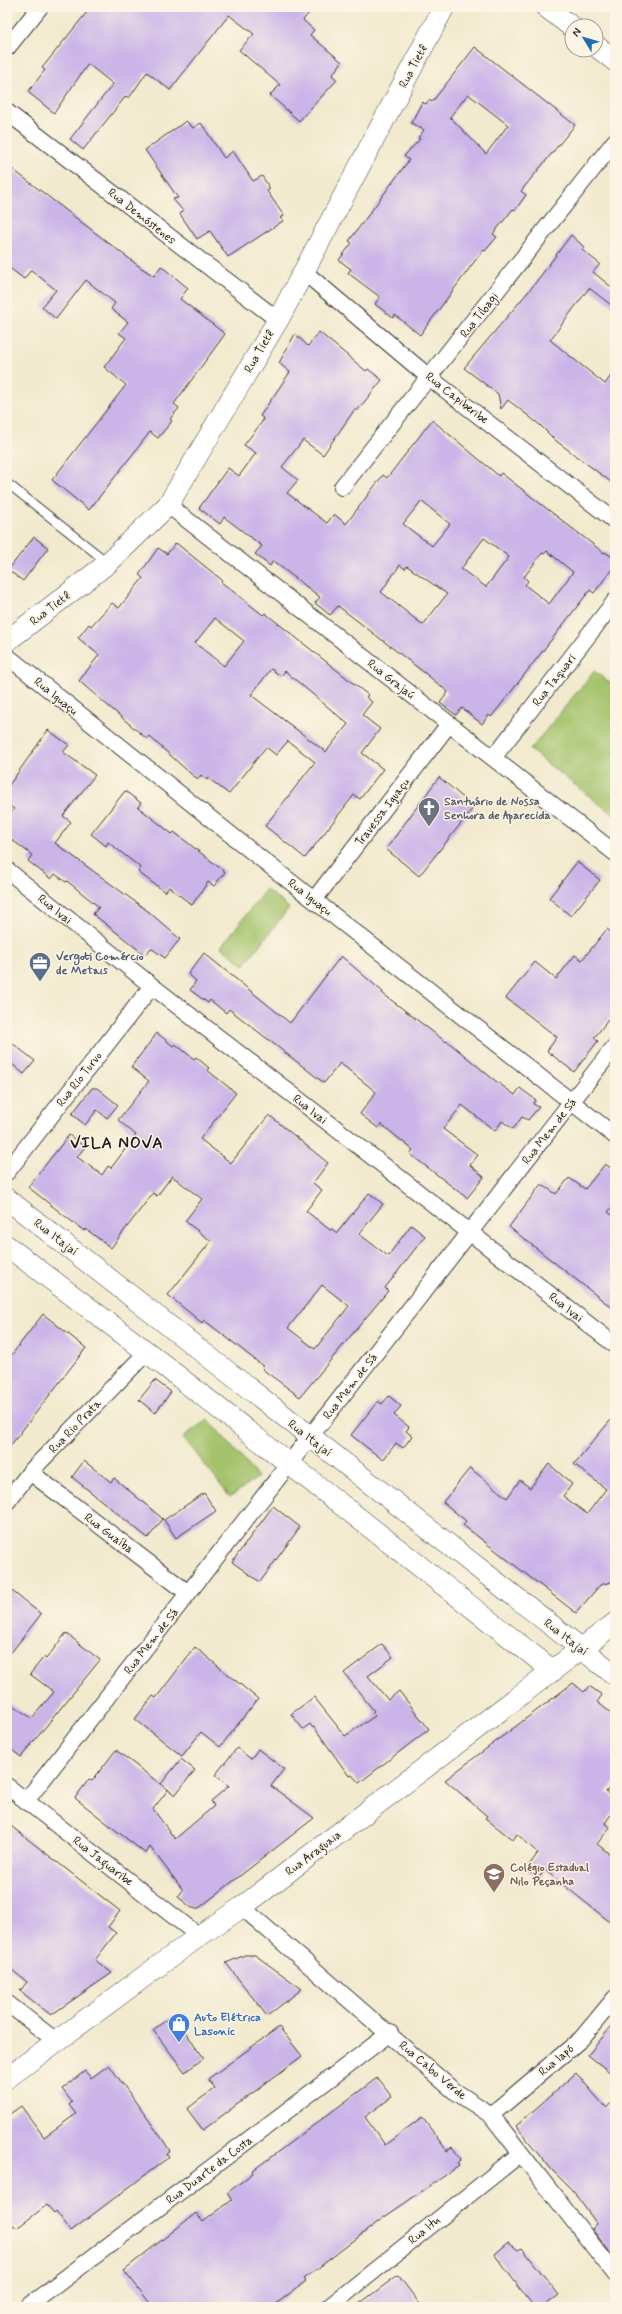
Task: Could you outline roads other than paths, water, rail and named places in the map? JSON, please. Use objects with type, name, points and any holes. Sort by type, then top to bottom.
[{"type":"street","points":[[7,48],[40,7]]},
{"type":"street","name":"Rua Tietê","points":[[7,641],[108,563],[168,505],[278,320],[444,7]]},
{"type":"street","points":[[546,7],[564,21]]},
{"type":"street","points":[[604,52],[615,61]]},
{"type":"street","name":"Rua Demóstenes","points":[[7,112],[278,320]]},
{"type":"street","name":"Rua Tibagi","points":[[342,487],[430,378],[615,141]]},
{"type":"street","name":"Rua Capiberibe","points":[[303,271],[430,378],[615,521]]},
{"type":"street","name":"Rua Grajaú","points":[[168,505],[615,853]]},
{"type":"street","name":"Rua Taquari","points":[[493,758],[615,601]]},
{"type":"street","name":"Rua Iguaçu","points":[[7,656],[314,900],[615,1136]]},
{"type":"street","name":"Travessa Iguaçu","points":[[314,900],[449,724]]},
{"type":"street","name":"Rua Ivai","points":[[7,870],[152,986],[615,1345]]},
{"type":"street","name":"Rua Rio Turvo","points":[[7,1172],[152,986]]},
{"type":"street","name":"Rua Mem de Sá","points":[[26,1802],[615,1046]]},
{"type":"street","name":"Rua Itajaí","points":[[7,1199],[615,1675]]},
{"type":"street","points":[[7,1246],[146,1352],[553,1670]]},
{"type":"street","name":"Rua Rio Prata","points":[[7,1502],[30,1472],[146,1352]]},
{"type":"street","name":"Rua Guaíba","points":[[30,1472],[188,1593]]},
{"type":"street","name":"Rua Araguaia","points":[[7,2078],[199,1936],[242,1907],[615,1623]]},
{"type":"street","name":"Rua Jaguaribe","points":[[7,1786],[199,1936]]},
{"type":"street","name":"Rua Cabo Verde","points":[[242,1907],[390,2033],[453,2090],[491,2115],[615,2274]]},
{"type":"street","name":"Rua Iapó","points":[[491,2115],[581,2039],[615,1998]]},
{"type":"street","points":[[7,2003],[56,2041]]},
{"type":"street","name":"Rua Duarte da Costa","points":[[27,2307],[390,2033]]},
{"type":"street","name":"Rua Itu","points":[[328,2307],[520,2154]]},
{"type":"lane","points":[[7,483],[108,563]]},
{"type":"place","name":"Santuário de Nossa Senhora de Aparecida","points":[[429,828]]},
{"type":"place","name":"Vergoti Comércio de Metais","points":[[40,982]]},
{"type":"place","name":"Colégio Estadual Nilo Peçanha","points":[[494,1894]]},
{"type":"place","name":"Auto Elétrica Lasonic","points":[[179,2044]]},
{"type":"district","name":"VILA NOVA","points":[[117,1142]]}]
